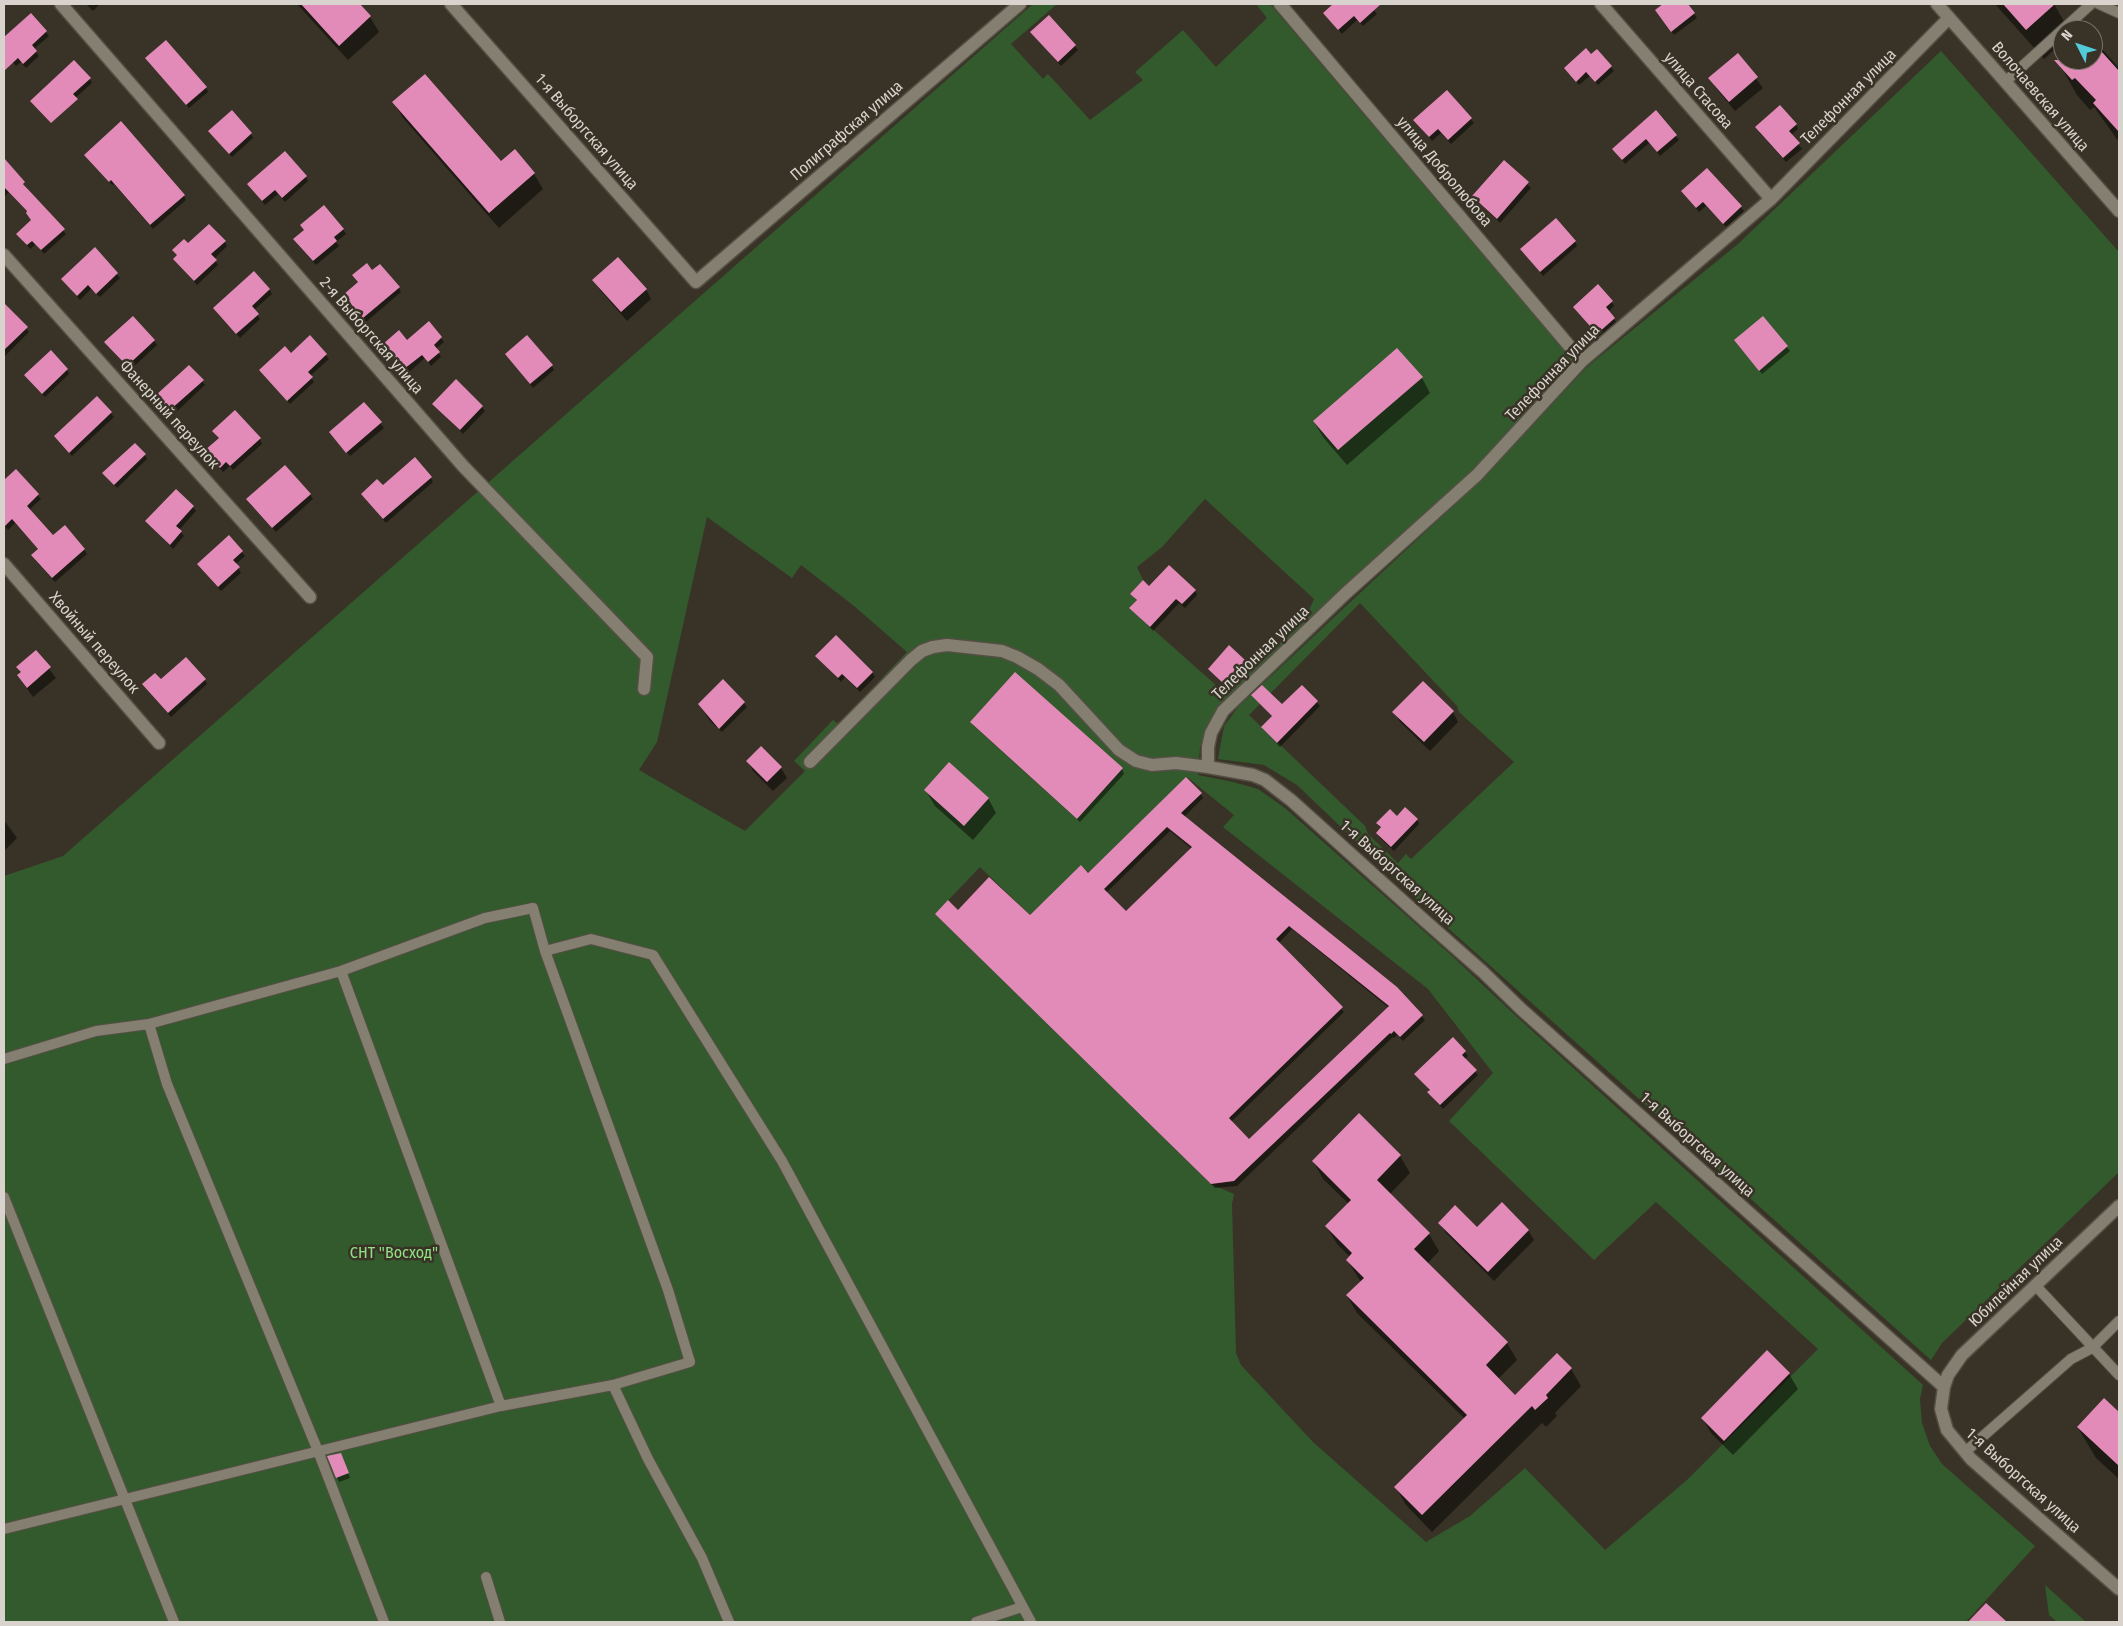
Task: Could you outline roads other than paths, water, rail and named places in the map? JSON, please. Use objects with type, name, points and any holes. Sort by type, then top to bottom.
[{"type":"street","name":"2-я Выборгская улица","points":[[61,4],[463,466],[647,657],[644,689]]},
{"type":"street","name":"1-я Выборгская улица","points":[[451,4],[696,282]]},
{"type":"street","name":"Полиграфская улица","points":[[696,282],[1020,4]]},
{"type":"street","name":"улица Добролюбова","points":[[1280,4],[1582,362]]},
{"type":"street","name":"улица Стасова","points":[[1601,4],[1771,199]]},
{"type":"street","name":"Волочаевская улица","points":[[1937,4],[2119,211]]},
{"type":"street","name":"Телефонная улица","points":[[1208,766],[1208,747],[1211,733],[1223,711],[1338,601],[1477,475],[1582,362],[1771,199],[1949,18]]},
{"type":"street","name":"Фанерный переулок","points":[[4,255],[310,597]]},
{"type":"street","name":"Хвойный переулок","points":[[4,564],[159,743]]},
{"type":"street","name":"1-я Выборгская улица","points":[[810,762],[911,660],[922,651],[933,647],[947,646],[1002,651],[1017,657],[1059,685],[1119,750],[1136,761],[1152,765],[1176,763],[1208,766],[1253,775],[1265,780],[1292,801],[1944,1387],[1941,1404],[1943,1420],[1947,1430],[1965,1452],[2119,1589]]},
{"type":"street","name":"Юбилейная улица","points":[[1944,1387],[1948,1375],[1962,1355],[2119,1206]]},
{"type":"lane","points":[[2005,82],[2091,4]]},
{"type":"lane","points":[[2099,4],[2119,13]]},
{"type":"lane","points":[[4,1059],[96,1031],[150,1024],[341,971],[486,918],[533,908],[545,951],[668,1290],[690,1362],[612,1385],[501,1406],[4,1529]]},
{"type":"lane","points":[[545,951],[590,938],[653,955],[782,1161],[1031,1622]]},
{"type":"lane","points":[[341,971],[501,1406]]},
{"type":"lane","points":[[150,1024],[167,1084],[318,1451],[384,1622]]},
{"type":"lane","points":[[4,1197],[174,1622]]},
{"type":"lane","points":[[2035,1285],[2119,1375]]},
{"type":"lane","points":[[1965,1452],[2071,1359],[2092,1348],[2119,1321]]},
{"type":"lane","points":[[612,1385],[648,1459],[702,1558],[729,1622]]},
{"type":"lane","points":[[486,1577],[500,1622]]},
{"type":"lane","points":[[976,1622],[1022,1607]]},
{"type":"park label","name":"СНТ \"Восход\"","points":[[394,1254]]}]
